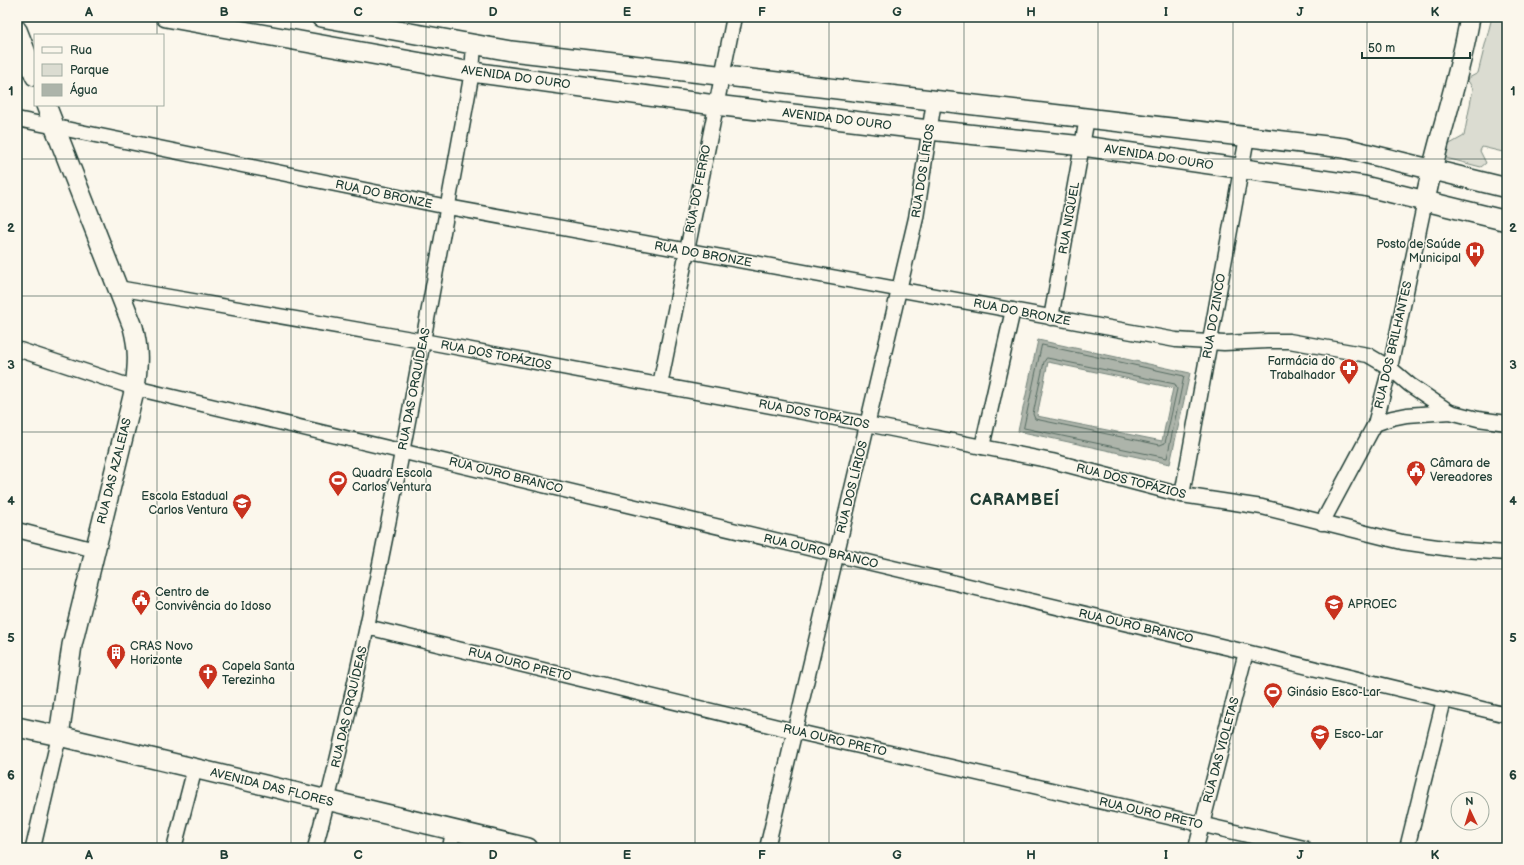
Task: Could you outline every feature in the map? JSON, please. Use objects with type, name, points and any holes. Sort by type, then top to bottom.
[{"type":"street","name":"AVENIDA DO OURO","points":[[166,17],[472,72],[715,105],[1083,146],[1364,186],[1507,221]]},
{"type":"street","name":"AVENIDA DO OURO","points":[[321,17],[510,51],[1344,148],[1507,188]]},
{"type":"street","name":"RUA DO FERRO","points":[[660,385],[715,105],[723,76],[734,17]]},
{"type":"street","name":"RUA DOS BRILHANTES","points":[[1322,523],[1375,424],[1390,368],[1432,169],[1466,41],[1470,17]]},
{"type":"street","points":[[17,30],[34,73]]},
{"type":"street","name":"RUA DAS ORQUÍDEAS","points":[[315,848],[367,627],[448,207],[472,72],[474,45]]},
{"type":"street","name":"RUA DOS LÍRIOS","points":[[766,848],[916,218],[934,101]]},
{"type":"street","name":"RUA DAS AZALEIAS","points":[[33,848],[59,736],[72,645],[135,388],[138,364],[138,345],[133,327],[46,106]]},
{"type":"street","name":"RUA NIQUEL","points":[[1051,318],[1087,118]]},
{"type":"street","name":"RUA DO BRONZE","points":[[17,119],[448,207],[1176,340],[1209,342],[1289,341],[1368,356],[1390,368],[1410,385],[1450,412]]},
{"type":"street","name":"RUA DO ZINCO","points":[[1182,495],[1247,137]]},
{"type":"street","name":"RUA DOS TOPÁZIOS","points":[[118,288],[423,341],[867,424],[1052,461],[1182,495],[1262,507],[1402,542],[1450,549],[1507,553]]},
{"type":"street","points":[[982,447],[1013,310]]},
{"type":"street","name":"RUA OURO BRANCO","points":[[17,349],[135,388],[402,450],[1507,715]]},
{"type":"street","points":[[1375,424],[1407,414],[1450,412],[1478,419],[1507,423]]},
{"type":"street","points":[[17,530],[95,550]]},
{"type":"street","name":"RUA OURO PRETO","points":[[367,627],[794,731],[1304,848]]},
{"type":"street","name":"RUA DAS VIOLETAS","points":[[1196,848],[1246,652]]},
{"type":"street","points":[[1407,848],[1444,700]]},
{"type":"street","name":"AVENIDA DAS FLORES","points":[[17,727],[195,768],[327,801],[452,839],[528,848]]},
{"type":"street","points":[[174,848],[195,768]]},
{"type":"green space","points":[[1492,17],[1507,17],[1507,153],[1482,147],[1480,151],[1486,163],[1481,167],[1446,158],[1441,149],[1464,136],[1473,89],[1467,79],[1478,73]]},
{"type":"water","points":[[1038,340],[1190,373],[1170,464],[1018,431]],"holes":[[[1048,362],[1173,388],[1162,441],[1037,416]]]},
{"type":"place","name":"Posto de Saúde Municipal","points":[[1475,268]]},
{"type":"place","name":"Farmácia do Trabalhador","points":[[1349,385]]},
{"type":"place","name":"Câmara de Vereadores","points":[[1416,487]]},
{"type":"place","name":"Quadra Escola Carlos Ventura","points":[[338,497]]},
{"type":"place","name":"Escola Estadual Carlos Ventura","points":[[242,520]]},
{"type":"place","name":"Centro de Convivência do Idoso","points":[[141,616]]},
{"type":"place","name":"APROEC","points":[[1334,621]]},
{"type":"place","name":"CRAS Novo Horizonte","points":[[116,670]]},
{"type":"place","name":"Capela Santa Terezinha","points":[[208,690]]},
{"type":"place","name":"Ginásio Esco-Lar","points":[[1273,709]]},
{"type":"place","name":"Esco-Lar","points":[[1320,751]]},
{"type":"district","name":"CARAMBEÍ","points":[[1015,499]]}]
